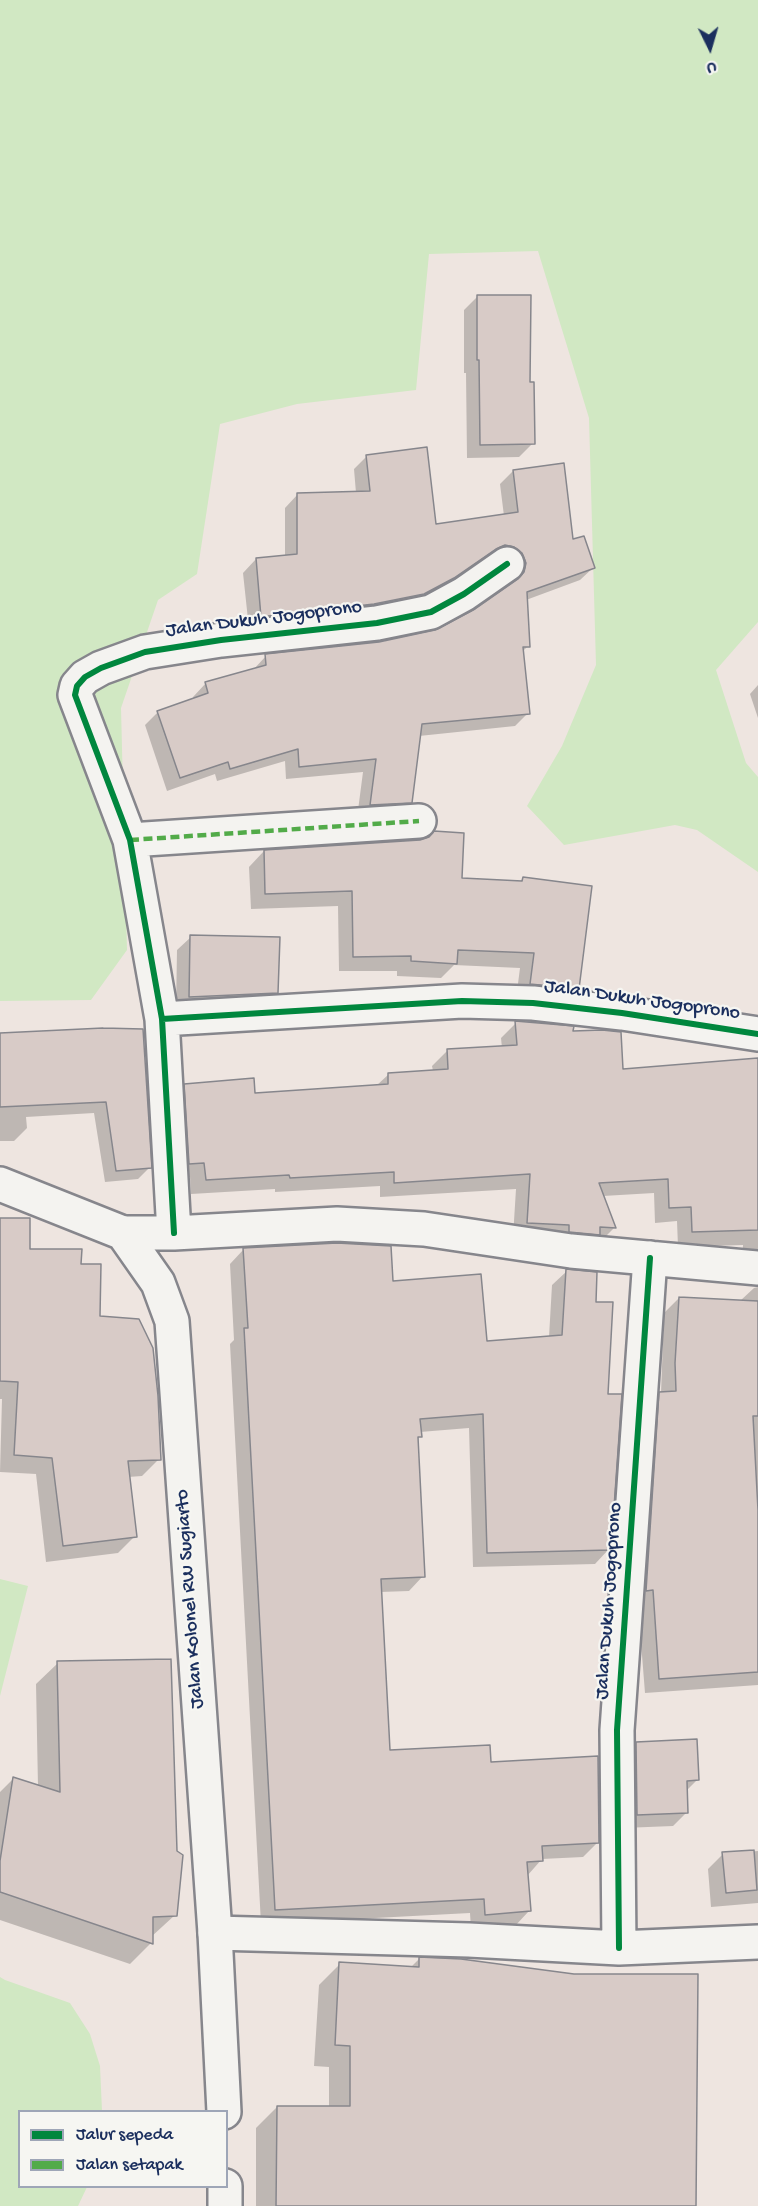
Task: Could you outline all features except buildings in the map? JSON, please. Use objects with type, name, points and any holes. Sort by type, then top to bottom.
[{"type":"street","name":"Jalan Dukuh Jogoprono","points":[[174,1233],[162,1019],[130,840],[75,695],[76,686],[85,677],[101,668],[145,652],[221,640],[377,623],[431,612],[464,594],[507,564]]},
{"type":"street","points":[[130,840],[271,829],[419,822]]},
{"type":"street","name":"Jalan Dukuh Jogoprono","points":[[162,1019],[462,1001],[533,1003],[622,1013],[758,1034]]},
{"type":"street","points":[[0,1184],[123,1233],[174,1233],[337,1224],[424,1229],[571,1251],[758,1268]]},
{"type":"street","name":"Jalan Kolonel RW Sugiarto","points":[[123,1233],[158,1283],[172,1322],[215,1933],[224,2110]]},
{"type":"street","name":"Jalan Dukuh Jogoprono","points":[[619,1948],[617,1730],[650,1257]]},
{"type":"street","points":[[215,1933],[470,1940],[619,1948],[758,1942]]},
{"type":"street","points":[[225,2188],[225,2206]]},
{"type":"green space","points":[[0,0],[758,0],[758,622],[716,670],[746,763],[758,777],[758,872],[697,830],[675,825],[564,845],[527,806],[562,746],[596,665],[589,418],[538,251],[429,254],[416,390],[297,404],[220,424],[197,574],[158,600],[121,708],[127,950],[91,1000],[0,1001]]},
{"type":"green space","points":[[0,1579],[28,1586],[0,1696]]},
{"type":"green space","points":[[0,1977],[70,2003],[90,2034],[100,2066],[102,2110],[18,2110],[18,2188],[87,2188],[78,2206],[0,2206]]},
{"type":"marked path","points":[[130,840],[419,821]]},
{"type":"cycle path","points":[[174,1233],[162,1019],[130,840],[75,695],[77,686],[85,677],[101,668],[145,652],[221,640],[377,623],[431,612],[464,594],[507,564]]},
{"type":"cycle path","points":[[162,1019],[462,1001],[533,1003],[622,1013],[758,1034]]},
{"type":"cycle path","points":[[619,1948],[617,1730],[650,1258]]}]
